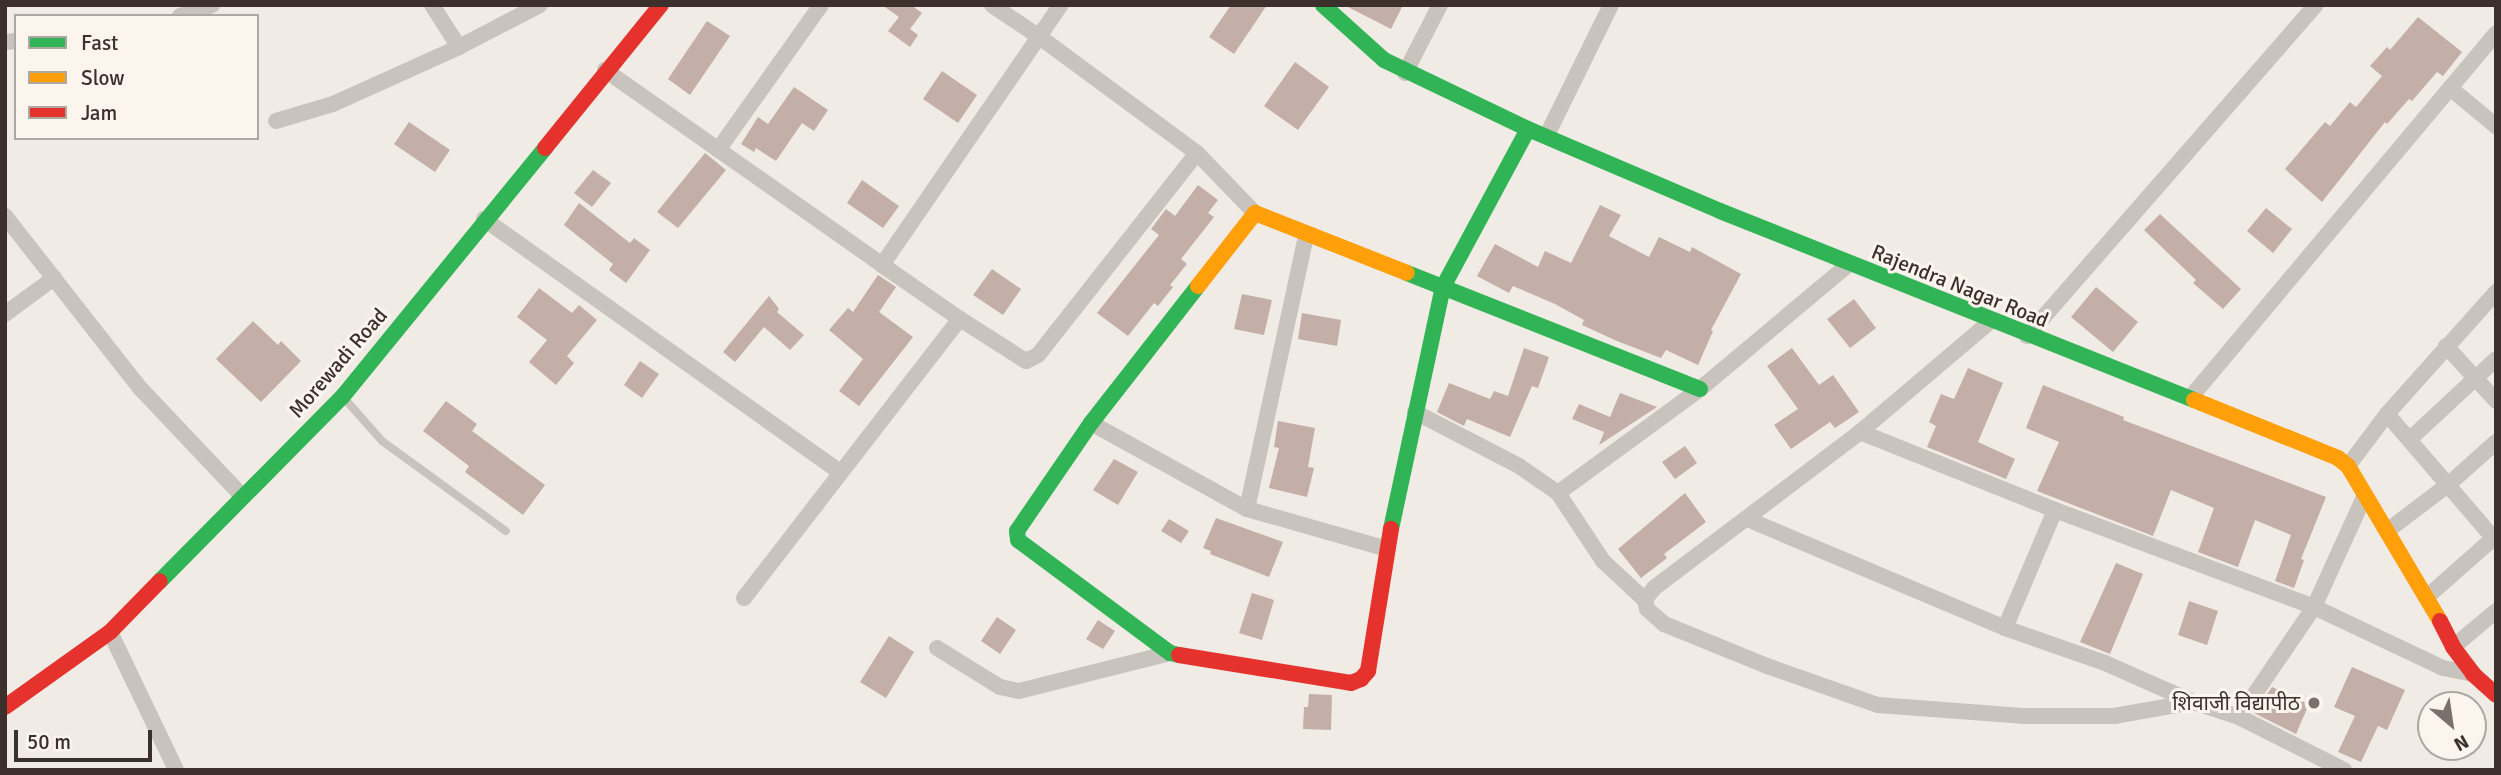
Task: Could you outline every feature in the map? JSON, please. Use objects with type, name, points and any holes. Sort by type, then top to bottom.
[{"type":"street","points":[[186,14],[212,5]]},
{"type":"street","points":[[432,5],[459,47]]},
{"type":"street","points":[[276,121],[332,104],[459,47],[540,5]]},
{"type":"street","name":"Morewadi Road","points":[[5,707],[110,632],[342,396],[605,70],[661,5]]},
{"type":"street","points":[[718,150],[821,5]]},
{"type":"street","points":[[992,5],[1197,153],[1255,213],[1306,236],[1700,388]]},
{"type":"street","points":[[882,265],[1062,5]]},
{"type":"street","name":"Rajendra Nagar Road","points":[[1323,5],[1384,60],[1405,73],[1528,129],[1849,264],[2338,458],[2348,466]]},
{"type":"street","points":[[1405,73],[1440,5]]},
{"type":"street","points":[[2027,336],[2316,5]]},
{"type":"street","points":[[1547,135],[1610,6]]},
{"type":"street","points":[[2190,398],[2496,33]]},
{"type":"street","points":[[605,70],[960,319],[1026,361],[1038,355],[1197,153]]},
{"type":"street","points":[[2450,88],[2496,127]]},
{"type":"street","points":[[937,648],[1000,687],[1019,691],[1170,653],[1351,683],[1362,680],[1368,671],[1387,549],[1443,287],[1528,129]]},
{"type":"street","points":[[1170,653],[1018,540],[1017,531],[1091,423],[1255,213]]},
{"type":"street","points":[[5,216],[140,388],[242,496]]},
{"type":"street","points":[[484,219],[840,472]]},
{"type":"street","points":[[1247,509],[1306,236]]},
{"type":"street","points":[[1558,493],[1700,388],[1849,264]]},
{"type":"street","points":[[5,314],[54,278]]},
{"type":"street","points":[[2496,292],[2387,414],[2348,466],[2428,596],[2453,647],[2473,674],[2496,695]]},
{"type":"street","points":[[744,598],[960,319]]},
{"type":"street","points":[[1991,321],[1860,432],[1654,588],[1646,600],[1647,609],[1664,624],[1768,666],[1878,705],[2023,716],[2114,716],[2193,702]]},
{"type":"street","points":[[2446,346],[2496,401]]},
{"type":"street","points":[[2410,439],[2496,359]]},
{"type":"street","points":[[1415,412],[1520,466],[1558,493],[1603,561],[1646,600]]},
{"type":"street","points":[[2387,414],[2495,538],[2428,596]]},
{"type":"street","points":[[1091,423],[1247,509],[1387,549]]},
{"type":"street","points":[[1860,432],[2054,510],[2314,607],[2443,668],[2473,674]]},
{"type":"street","points":[[2387,531],[2449,484],[2496,442]]},
{"type":"street","points":[[2239,717],[2314,607],[2365,495]]},
{"type":"street","points":[[2005,628],[2054,510]]},
{"type":"street","points":[[1747,519],[2005,628],[2105,663],[2193,702],[2239,717],[2344,770]]},
{"type":"street","points":[[2453,647],[2496,611]]},
{"type":"street","points":[[110,632],[176,770]]},
{"type":"lane","points":[[342,396],[382,441],[506,531]]},
{"type":"building","points":[[882,5],[911,5],[922,13],[910,29],[918,35],[910,47],[888,31],[899,17]]},
{"type":"building","points":[[1231,5],[1267,5],[1234,54],[1209,37]]},
{"type":"building","points":[[1344,5],[1403,5],[1391,29]]},
{"type":"building","points":[[2418,17],[2462,52],[2443,76],[2437,72],[2412,101],[2409,99],[2387,124],[2385,122],[2322,202],[2285,169],[2325,122],[2330,126],[2350,102],[2356,107],[2382,76],[2370,66],[2387,47],[2390,50]]},
{"type":"building","points":[[707,21],[730,36],[690,95],[668,79]]},
{"type":"building","points":[[1295,62],[1329,87],[1298,130],[1264,106]]},
{"type":"building","points":[[942,71],[977,95],[958,123],[923,99]]},
{"type":"building","points":[[794,87],[828,110],[814,131],[802,123],[776,161],[756,148],[754,152],[741,144],[758,117],[768,124]]},
{"type":"building","points":[[409,122],[450,150],[435,172],[394,144]]},
{"type":"building","points":[[705,153],[726,170],[678,228],[657,212]]},
{"type":"building","points":[[593,170],[611,183],[592,207],[574,193]]},
{"type":"building","points":[[862,180],[899,206],[883,228],[847,203]]},
{"type":"building","points":[[1198,185],[1218,200],[1208,213],[1214,217],[1181,259],[1187,264],[1170,285],[1173,287],[1158,306],[1154,303],[1128,336],[1097,313],[1159,235],[1151,229],[1166,209],[1175,216]]},
{"type":"building","points":[[579,203],[630,243],[634,238],[650,250],[626,283],[609,270],[613,264],[564,225]]},
{"type":"building","points":[[1600,205],[1621,215],[1609,236],[1649,257],[1659,237],[1690,252],[1692,247],[1741,274],[1711,330],[1713,331],[1698,365],[1666,350],[1661,358],[1617,341],[1582,325],[1584,320],[1555,304],[1513,286],[1509,293],[1477,276],[1495,244],[1538,267],[1545,251],[1571,263]]},
{"type":"building","points":[[2266,208],[2292,229],[2273,253],[2247,231]]},
{"type":"building","points":[[2160,214],[2241,289],[2223,309],[2193,283],[2196,280],[2144,230]]},
{"type":"building","points":[[992,269],[1021,289],[1003,315],[973,295]]},
{"type":"building","points":[[878,275],[896,287],[879,312],[913,337],[859,406],[839,391],[863,359],[829,330],[848,308],[853,312]]},
{"type":"building","points":[[2096,287],[2138,322],[2113,352],[2071,317]]},
{"type":"building","points":[[539,288],[572,313],[579,305],[597,320],[567,356],[574,363],[556,385],[529,362],[547,340],[517,317]]},
{"type":"building","points":[[1242,294],[1272,300],[1264,335],[1234,329]]},
{"type":"building","points":[[769,296],[779,309],[777,312],[804,335],[790,350],[764,327],[735,362],[723,352]]},
{"type":"building","points":[[1854,299],[1876,328],[1850,348],[1827,319]]},
{"type":"building","points":[[1302,313],[1341,320],[1337,346],[1298,339]]},
{"type":"building","points":[[253,321],[278,345],[281,341],[301,361],[261,402],[216,359]]},
{"type":"building","points":[[1524,348],[1549,357],[1538,388],[1532,386],[1510,437],[1467,419],[1464,426],[1437,412],[1449,383],[1490,399],[1494,391],[1508,396]]},
{"type":"building","points":[[1792,348],[1819,385],[1833,375],[1859,412],[1835,428],[1830,422],[1791,449],[1774,425],[1798,409],[1767,366]]},
{"type":"building","points":[[640,361],[659,374],[642,398],[624,385]]},
{"type":"building","points":[[1968,368],[2003,383],[1978,442],[2015,459],[2006,479],[1927,447],[1936,426],[1929,422],[1941,394],[1954,399]]},
{"type":"building","points":[[2043,385],[2124,417],[2123,420],[2326,497],[2301,559],[2304,560],[2294,588],[2275,581],[2291,535],[2255,520],[2238,567],[2198,552],[2214,508],[2171,490],[2153,536],[2037,491],[2059,442],[2026,428]]},
{"type":"building","points":[[1620,393],[1657,407],[1599,445],[1604,432],[1572,419],[1579,404],[1610,417]]},
{"type":"building","points":[[446,401],[477,424],[472,431],[545,485],[523,515],[465,472],[469,466],[423,431]]},
{"type":"building","points":[[1278,421],[1315,428],[1308,467],[1314,468],[1307,497],[1269,488],[1279,448],[1274,447]]},
{"type":"building","points":[[1685,446],[1697,463],[1675,479],[1662,462]]},
{"type":"building","points":[[1114,459],[1138,472],[1118,505],[1093,490]]},
{"type":"building","points":[[1685,493],[1706,522],[1664,554],[1667,558],[1641,578],[1618,549]]},
{"type":"building","points":[[1216,518],[1283,542],[1269,577],[1210,554],[1211,551],[1203,548]]},
{"type":"building","points":[[1169,519],[1189,531],[1181,543],[1161,531]]},
{"type":"building","points":[[2116,563],[2143,574],[2110,654],[2080,642]]},
{"type":"building","points":[[1252,593],[1274,600],[1262,640],[1239,633]]},
{"type":"building","points":[[2189,601],[2218,611],[2207,645],[2178,635]]},
{"type":"building","points":[[997,617],[1016,630],[1000,654],[981,641]]},
{"type":"building","points":[[1098,620],[1115,631],[1103,649],[1086,639]]},
{"type":"building","points":[[889,636],[914,652],[886,698],[860,682]]},
{"type":"building","points":[[2352,667],[2405,690],[2387,730],[2378,726],[2361,762],[2338,752],[2355,716],[2334,707]]},
{"type":"building","points":[[2272,687],[2309,704],[2296,734],[2254,713]]},
{"type":"building","points":[[1309,694],[1332,695],[1331,730],[1303,729],[1304,707],[1308,707]]},
{"type":"traffic: fast","points":[[1323,5],[1384,60],[1528,129],[1720,211],[2194,400]]},
{"type":"traffic: fast","points":[[1391,529],[1443,287],[1528,129]]},
{"type":"traffic: fast","points":[[160,581],[343,396],[545,148]]},
{"type":"traffic: fast","points":[[1407,273],[1700,389]]},
{"type":"traffic: fast","points":[[1179,655],[1170,653],[1018,540],[1017,531],[1091,423],[1198,286]]},
{"type":"traffic: slow","points":[[1198,286],[1255,213],[1407,273]]},
{"type":"traffic: slow","points":[[2194,400],[2338,458],[2348,466],[2440,621]]},
{"type":"traffic: jam","points":[[545,148],[661,5]]},
{"type":"traffic: jam","points":[[1179,655],[1351,683],[1361,679],[1368,671],[1391,529]]},
{"type":"traffic: jam","points":[[5,707],[110,632],[160,581]]},
{"type":"traffic: jam","points":[[2440,621],[2453,647],[2473,674],[2496,695]]},
{"type":"place","name":"शिवाजी विद्यापीठ","points":[[2314,703]]}]
